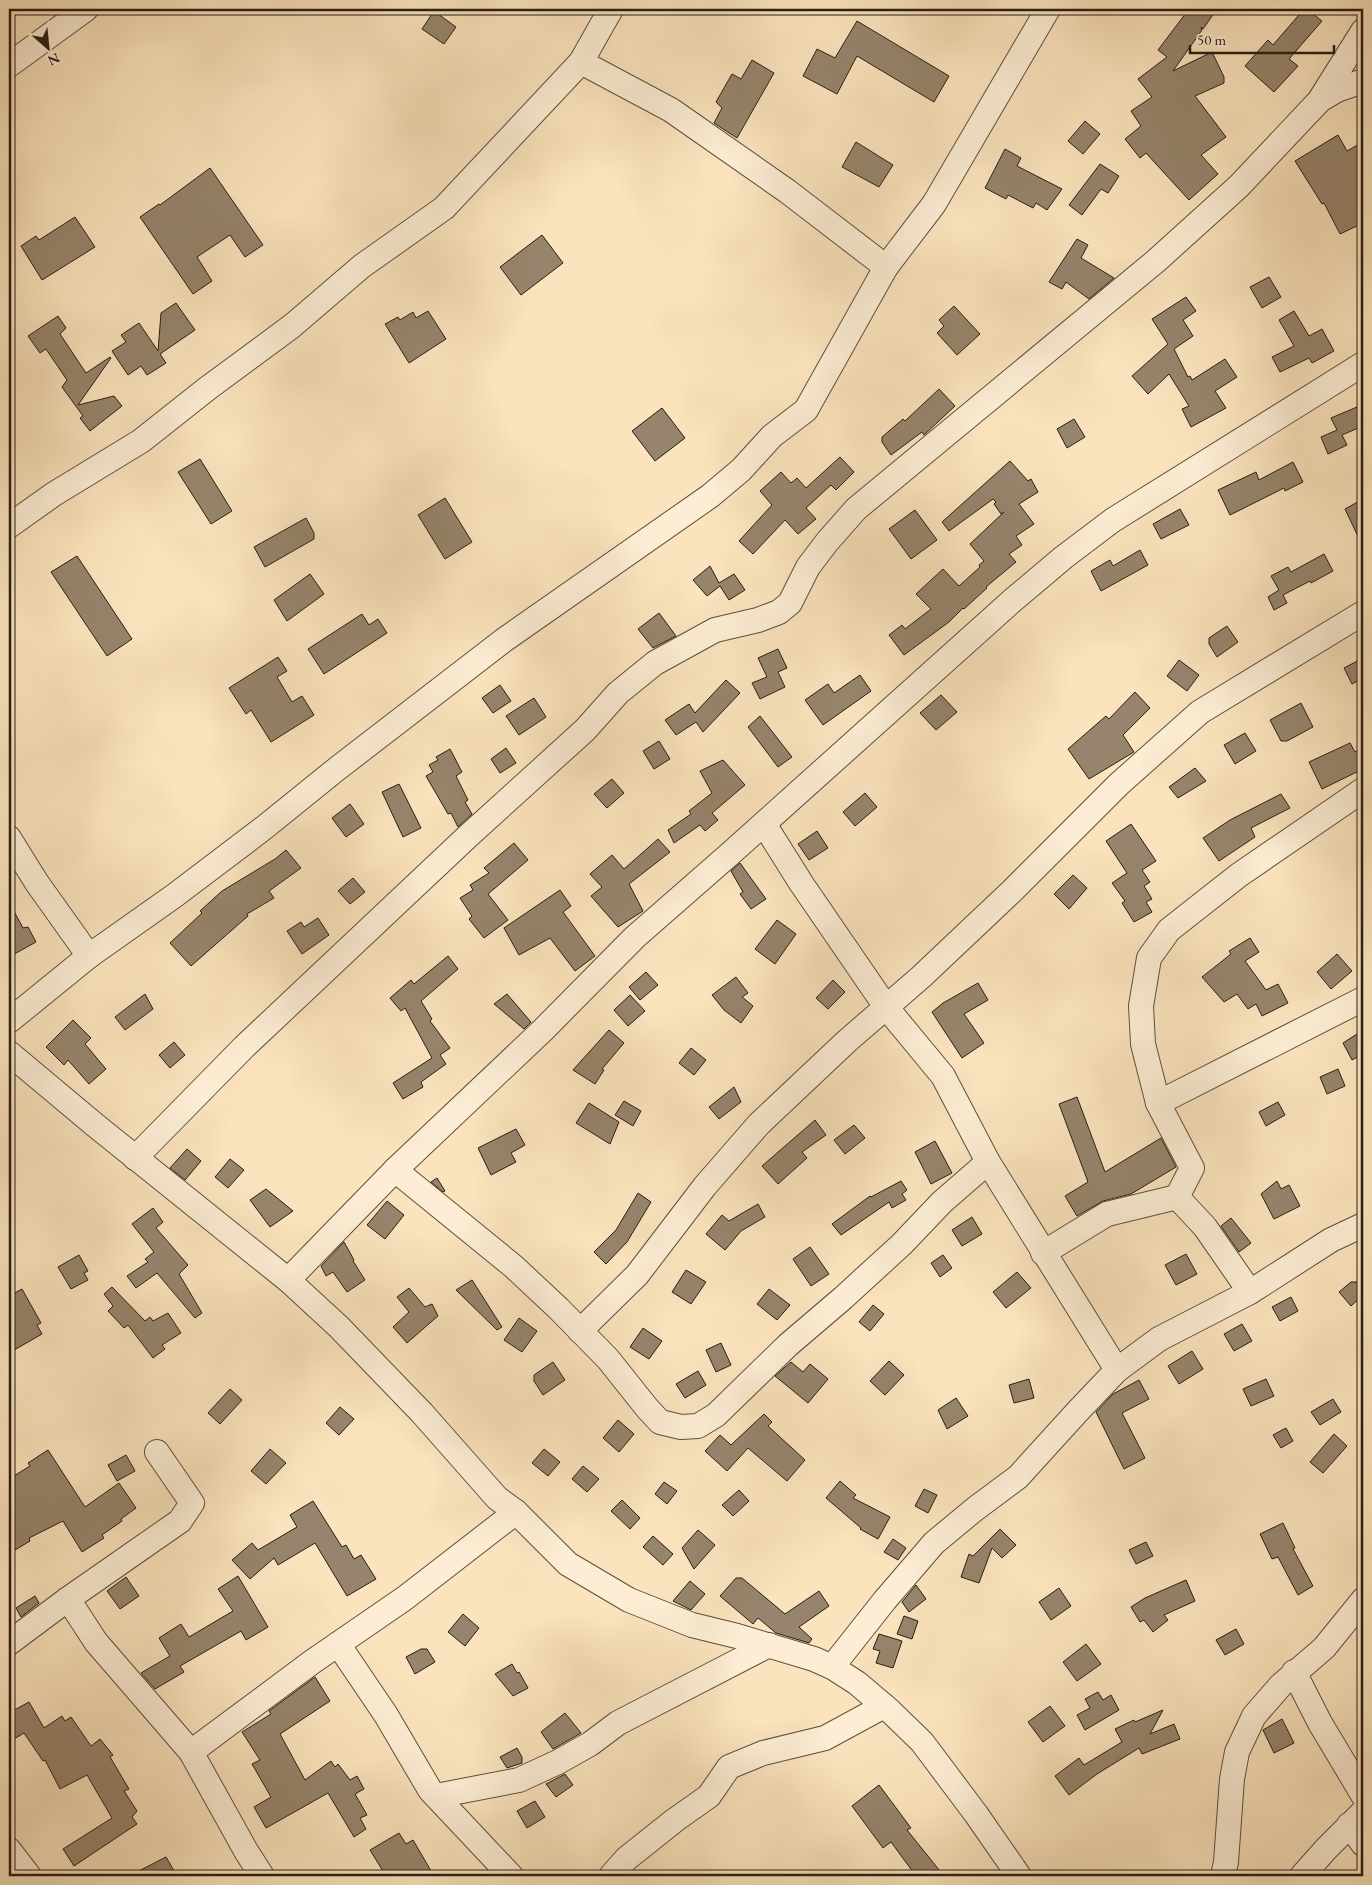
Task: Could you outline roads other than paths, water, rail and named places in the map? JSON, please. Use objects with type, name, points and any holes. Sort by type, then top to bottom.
[{"type":"street","points":[[9,65],[86,9]]},
{"type":"street","points":[[9,526],[54,494],[141,441],[208,388],[292,326],[362,266],[444,208],[581,62],[611,9]]},
{"type":"street","points":[[9,1021],[89,956],[227,856],[504,640],[710,496],[741,470],[772,436],[806,410],[886,267],[934,204],[1048,9]]},
{"type":"street","points":[[135,1158],[244,1047],[467,837],[585,730],[618,693],[655,663],[715,630],[758,620],[779,612],[790,603],[808,567],[856,509],[1156,261],[1239,186],[1320,100],[1363,31]]},
{"type":"street","points":[[581,62],[671,110],[787,191],[886,267]]},
{"type":"street","points":[[1320,100],[1337,90],[1363,81]]},
{"type":"street","points":[[288,1280],[395,1170],[543,1030],[635,936],[764,824],[1064,556],[1113,520],[1363,364]]},
{"type":"street","points":[[580,1331],[637,1275],[705,1186],[759,1124],[847,1041],[921,977],[1012,891],[1119,784],[1200,712],[1363,613]]},
{"type":"street","points":[[1043,1252],[1107,1214],[1177,1197],[1192,1168],[1158,1103],[1143,1044],[1141,1006],[1148,958],[1169,930],[1239,875],[1363,790]]},
{"type":"street","points":[[764,824],[886,1007],[943,1076],[988,1162],[1117,1370]]},
{"type":"street","points":[[9,838],[37,883],[89,956]]},
{"type":"street","points":[[1158,1103],[1363,999]]},
{"type":"street","points":[[9,1053],[135,1158],[288,1280],[339,1327],[422,1413],[497,1498],[516,1512],[568,1564],[629,1600],[692,1625],[770,1645],[814,1659],[832,1667],[857,1683],[922,1742],[976,1814],[1019,1876]]},
{"type":"street","points":[[395,1170],[513,1266],[559,1309],[608,1359],[646,1408],[660,1422],[681,1427],[698,1426],[716,1415],[788,1345],[850,1292],[902,1244],[942,1202],[988,1162]]},
{"type":"street","points":[[1177,1197],[1205,1227],[1250,1292]]},
{"type":"street","points":[[832,1667],[885,1600],[934,1543],[1018,1477],[1117,1370],[1159,1339],[1250,1292],[1331,1240],[1363,1225]]},
{"type":"street","points":[[9,1643],[68,1599],[180,1521],[192,1503],[157,1452]]},
{"type":"street","points":[[190,1752],[338,1644],[405,1598],[516,1512]]},
{"type":"street","points":[[68,1599],[96,1642],[190,1752],[262,1876]]},
{"type":"street","points":[[1223,1876],[1226,1862],[1232,1779],[1237,1752],[1254,1716],[1294,1672],[1324,1648],[1363,1600]]},
{"type":"street","points":[[338,1644],[386,1715],[430,1790],[511,1876]]},
{"type":"street","points":[[436,1796],[520,1780],[590,1744],[618,1723],[770,1645]]},
{"type":"street","points":[[1294,1672],[1320,1723],[1363,1795]]},
{"type":"street","points":[[611,1876],[626,1859],[709,1796],[729,1767],[763,1754],[825,1738],[884,1706]]},
{"type":"street","points":[[1356,1818],[1363,1844]]},
{"type":"street","points":[[1302,1876],[1356,1818]]},
{"type":"street","points":[[9,1850],[29,1876]]}]
